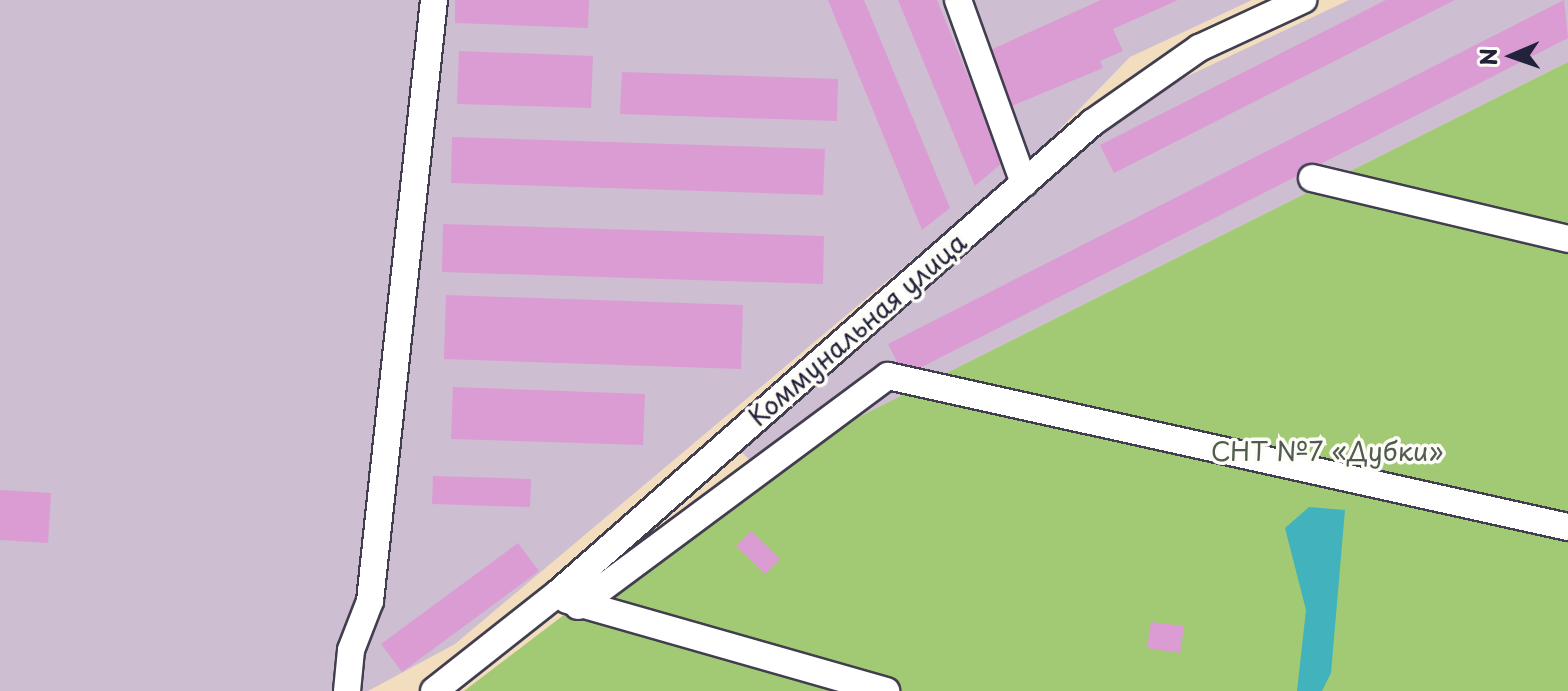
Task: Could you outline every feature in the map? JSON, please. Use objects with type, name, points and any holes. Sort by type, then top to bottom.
[{"type":"street","points":[[347,691],[351,650],[370,601],[434,0]]},
{"type":"street","points":[[958,0],[1024,183]]},
{"type":"street","name":"Коммунальная улица","points":[[434,691],[568,600],[1024,183],[1141,85],[1199,48],[1303,0]]},
{"type":"street","points":[[1312,178],[1568,239]]},
{"type":"street","points":[[568,600],[888,376],[1568,527]]},
{"type":"street","points":[[568,600],[886,691]]},
{"type":"shaded area","points":[[0,0],[1252,0],[1130,57],[1026,164],[455,644],[368,691],[0,691]]},
{"type":"shaded area","points":[[1349,0],[1568,0],[1568,62],[757,468],[734,444],[1135,101]]},
{"type":"green space","name":"СНТ №7 «Дубки»","points":[[1568,62],[1568,691],[464,691],[757,468]]},
{"type":"water","points":[[1309,507],[1345,510],[1331,673],[1322,691],[1297,691],[1306,610],[1285,528]]},
{"type":"building","points":[[455,0],[589,0],[588,28],[455,23]]},
{"type":"building","points":[[828,0],[864,0],[950,208],[922,230]]},
{"type":"building","points":[[898,0],[937,0],[1003,162],[975,186]]},
{"type":"building","points":[[1101,0],[1178,0],[1113,29],[1123,51],[1100,61],[1103,68],[1002,110],[979,55]]},
{"type":"building","points":[[1386,0],[1455,0],[1114,173],[1100,145]]},
{"type":"building","points":[[1564,0],[1568,38],[904,376],[888,344]]},
{"type":"building","points":[[459,51],[593,56],[591,108],[457,104]]},
{"type":"building","points":[[622,72],[838,79],[837,121],[620,114]]},
{"type":"building","points":[[452,137],[825,149],[823,195],[451,183]]},
{"type":"building","points":[[443,224],[824,236],[823,284],[442,272]]},
{"type":"building","points":[[446,295],[743,305],[741,369],[444,359]]},
{"type":"building","points":[[453,387],[645,394],[643,445],[451,439]]},
{"type":"building","points":[[433,476],[531,479],[530,507],[432,504]]},
{"type":"building","points":[[0,490],[51,493],[48,543],[0,540]]},
{"type":"building","points":[[751,531],[780,559],[765,574],[736,546]]},
{"type":"building","points":[[518,543],[539,571],[402,672],[381,644]]},
{"type":"building","points":[[1151,622],[1184,626],[1180,653],[1147,648]]}]
